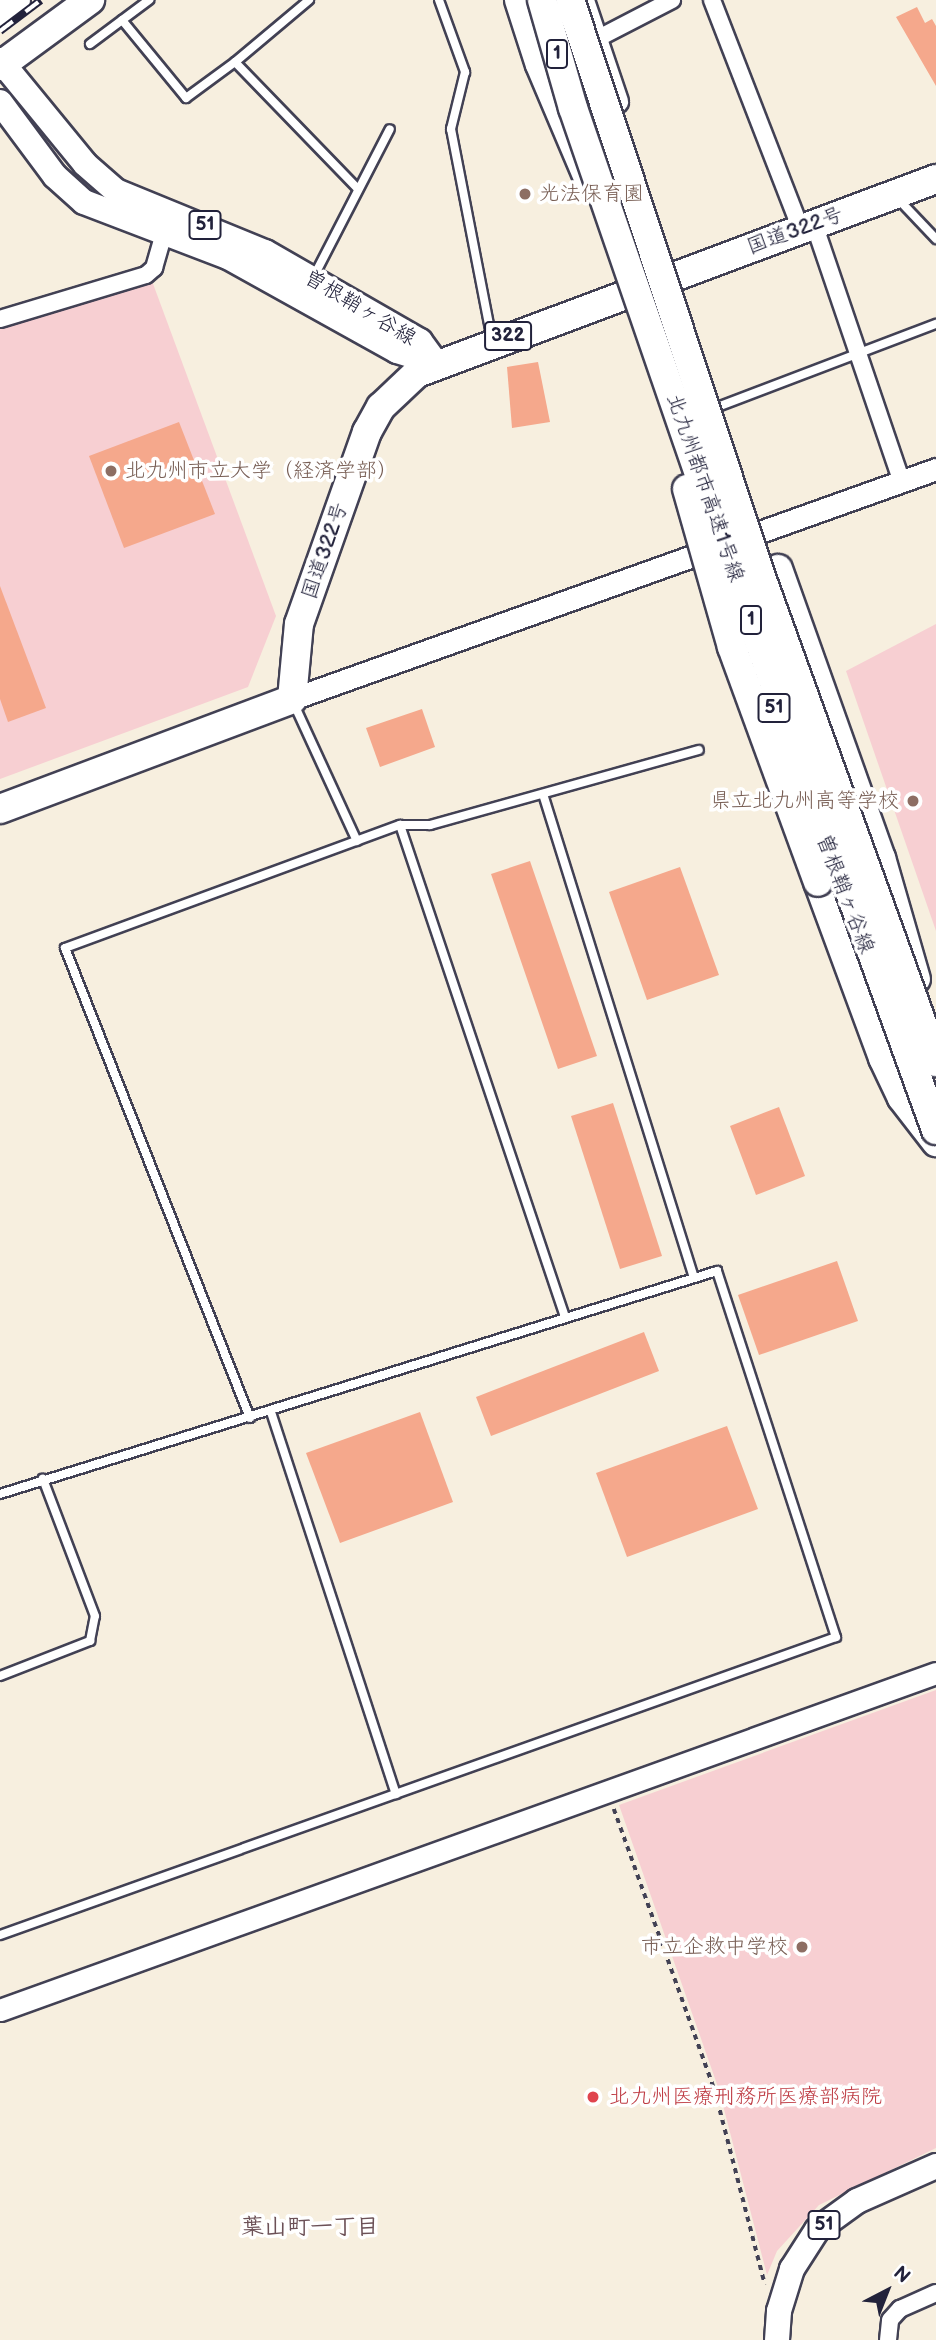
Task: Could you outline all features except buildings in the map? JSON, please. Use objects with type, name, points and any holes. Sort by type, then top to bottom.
[{"type":"highway","points":[[0,12],[16,0]]},
{"type":"highway","points":[[1,63],[90,0]]},
{"type":"highway","name":"北九州都市高速1号線","points":[[542,0],[573,108],[708,499],[935,1130]]},
{"type":"highway","name":"北九州都市高速1号線","points":[[570,0],[760,574],[936,1062]]},
{"type":"highway","points":[[573,108],[673,429],[732,647],[883,1058],[902,1098],[935,1130]]},
{"type":"highway","name":"国道322号","points":[[292,699],[299,624],[367,432],[399,388],[436,363],[632,291],[662,273],[808,227],[936,178]]},
{"type":"highway","points":[[662,273],[746,482],[881,858],[921,999]]},
{"type":"highway","points":[[0,809],[292,699]]},
{"type":"main road","name":"曽根鞘ヶ谷線","points":[[1,63],[85,164],[116,191],[245,241],[420,341],[436,363]]},
{"type":"main road","name":"曽根鞘ヶ谷線","points":[[0,102],[69,190],[102,212],[251,268],[397,351],[436,363]]},
{"type":"main road","name":"曽根鞘ヶ谷線","points":[[662,273],[758,534],[936,1038]]},
{"type":"main road","name":"曽根鞘ヶ谷線","points":[[632,291],[716,546],[935,1130]]},
{"type":"main road","name":"51","points":[[777,2340],[779,2311],[792,2269],[817,2230],[856,2201],[936,2166]]},
{"type":"street","points":[[515,0],[536,65],[632,291]]},
{"type":"street","points":[[583,0],[599,39]]},
{"type":"street","points":[[593,0],[599,39],[662,273]]},
{"type":"street","points":[[536,65],[599,39],[672,0]]},
{"type":"street","points":[[712,0],[808,227],[901,480]]},
{"type":"street","points":[[0,319],[146,275],[154,268],[163,236]]},
{"type":"street","points":[[292,699],[936,469]]},
{"type":"street","points":[[0,2010],[936,1673]]},
{"type":"street","points":[[888,2340],[890,2320],[900,2309],[936,2293]]},
{"type":"lane","points":[[90,44],[149,0]]},
{"type":"lane","points":[[122,20],[186,98],[235,62],[309,0]]},
{"type":"lane","points":[[439,0],[465,72],[452,129],[493,342]]},
{"type":"lane","points":[[235,62],[356,188]]},
{"type":"lane","points":[[313,279],[356,188],[384,148],[390,129]]},
{"type":"lane","points":[[895,195],[936,239]]},
{"type":"lane","points":[[712,409],[936,324]]},
{"type":"lane","points":[[292,699],[357,841]]},
{"type":"lane","points":[[250,1418],[65,948],[400,825],[430,825],[699,750]]},
{"type":"lane","points":[[543,794],[694,1278]]},
{"type":"lane","points":[[400,825],[565,1317]]},
{"type":"lane","points":[[0,1494],[271,1412],[717,1271],[836,1637],[0,1935]]},
{"type":"lane","points":[[271,1412],[396,1794]]},
{"type":"lane","points":[[0,1676],[90,1641],[95,1616],[43,1479]]},
{"type":"path","points":[[607,1792],[715,2091],[766,2287],[779,2311]]},
{"type":"shaded area","name":"北九州市立大学（経済学部）","points":[[152,281],[276,616],[248,687],[0,779],[0,326]]},
{"type":"shaded area","name":"県立北九州高等学校","points":[[936,624],[936,931],[846,671]]},
{"type":"shaded area","name":"市立企救中学校","points":[[936,1690],[936,2148],[819,2205],[777,2251],[767,2275],[719,2090],[619,1805]]},
{"type":"railway","points":[[0,31],[41,0]]},
{"type":"place","name":"光法保育園","points":[[525,194]]},
{"type":"place","name":"北九州市立大学（経済学部）","points":[[111,471]]},
{"type":"place","name":"県立北九州高等学校","points":[[913,801]]},
{"type":"place","name":"市立企救中学校","points":[[802,1947]]},
{"type":"place","name":"北九州医療刑務所医療部病院","points":[[593,2097]]},
{"type":"district","name":"葉山町一丁目","points":[[310,2227]]}]
